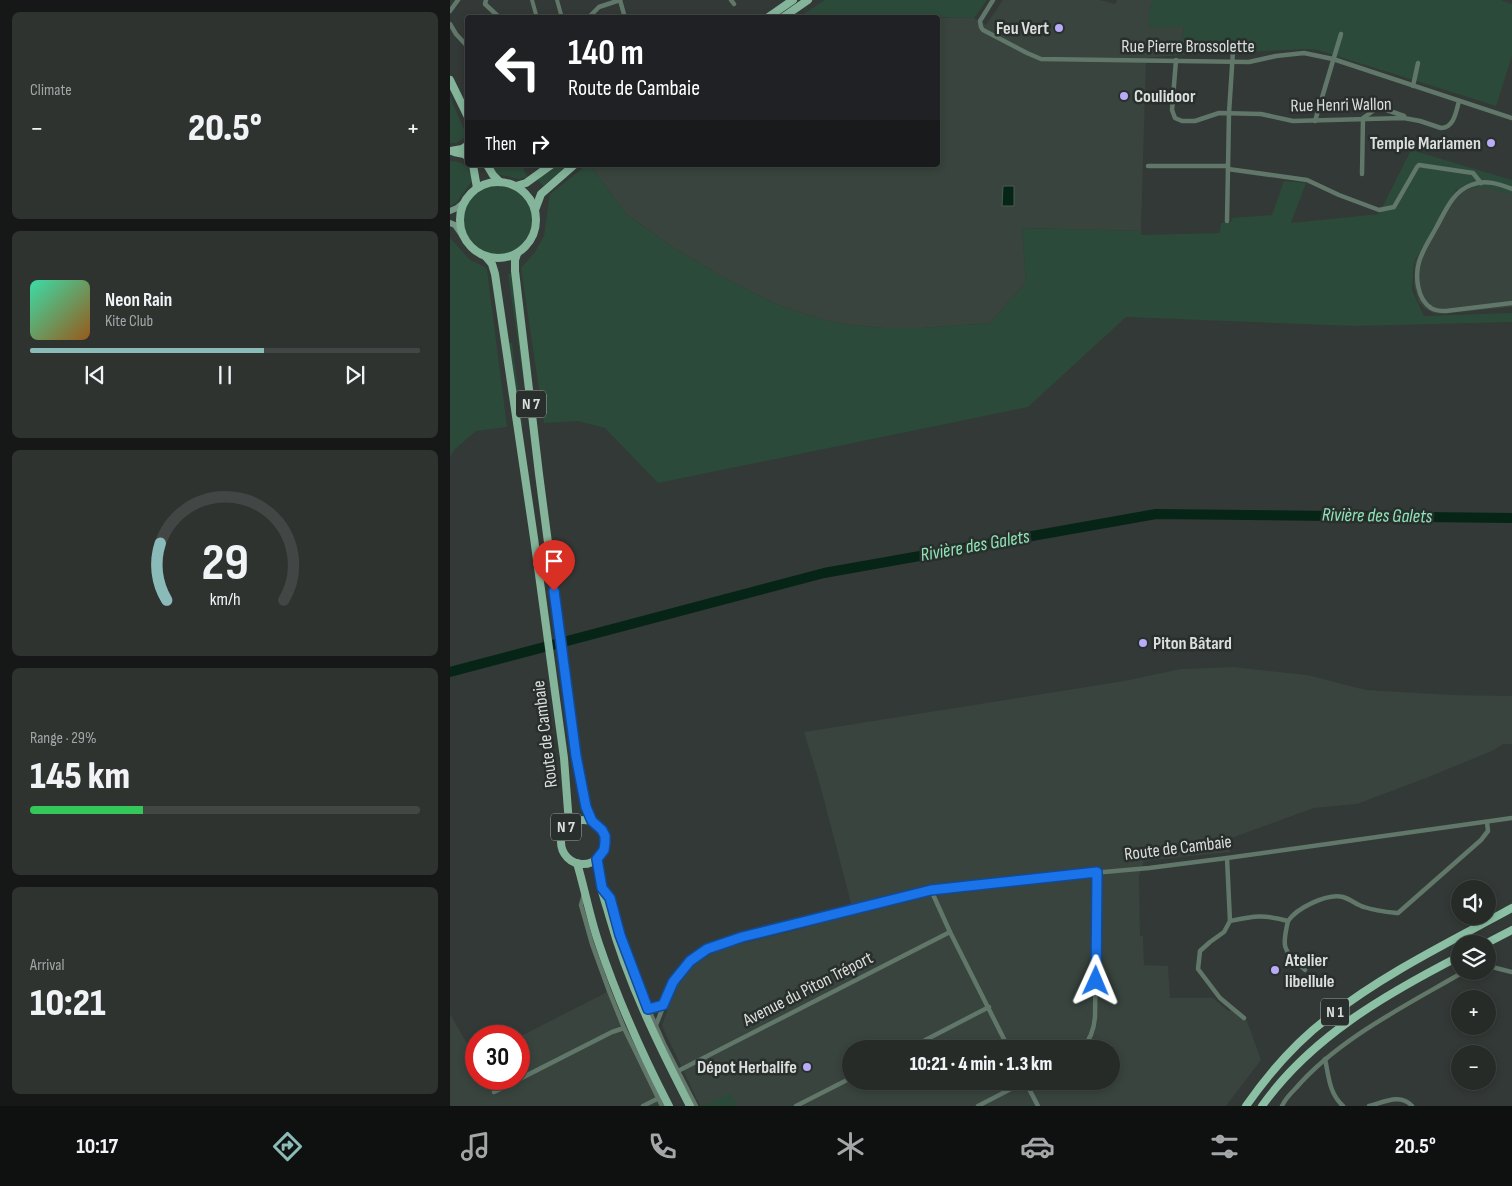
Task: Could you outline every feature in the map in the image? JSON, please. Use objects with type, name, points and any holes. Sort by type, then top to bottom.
[{"type":"highway","name":"N 1","points":[[1246,1106],[1290,1052],[1328,1018],[1359,995],[1391,975],[1512,908]]},
{"type":"highway","points":[[1496,938],[1512,930]]},
{"type":"highway","name":"N 1","points":[[1262,1106],[1284,1078],[1329,1036],[1360,1013],[1451,961]]},
{"type":"main road","points":[[771,15],[793,0]]},
{"type":"main road","points":[[786,15],[808,0]]},
{"type":"main road","points":[[450,80],[465,111]]},
{"type":"main road","points":[[450,151],[465,147]]},
{"type":"main road","points":[[450,151],[459,152],[465,155]]},
{"type":"main road","points":[[473,167],[477,188]]},
{"type":"main road","points":[[488,167],[500,182]]},
{"type":"main road","points":[[516,186],[526,183],[548,167]]},
{"type":"main road","points":[[535,210],[541,194],[572,167]]},
{"type":"main road","points":[[450,211],[457,208],[477,188],[492,182],[500,182],[516,186],[530,198],[537,219],[536,228],[526,247],[517,254],[503,259],[486,257],[476,252],[455,225],[450,223]]},
{"type":"main road","points":[[462,235],[460,212],[464,202]]},
{"type":"main road","name":"Route de Cambaie","points":[[517,254],[515,271],[576,756],[586,807],[592,821],[602,830],[605,836],[604,850],[597,859],[602,888],[632,985],[648,1024],[690,1106]]},
{"type":"main road","name":"Route de Cambaie","points":[[486,257],[492,264],[495,274],[564,758],[569,824],[564,829],[560,841],[565,855],[576,863],[599,943],[615,989],[637,1043],[669,1106]]},
{"type":"main road","name":"N 7","points":[[569,824],[579,819],[592,821]]},
{"type":"main road","name":"N 7","points":[[576,863],[587,864],[597,859]]},
{"type":"street","points":[[486,0],[485,4],[497,15]]},
{"type":"street","points":[[532,0],[536,15]]},
{"type":"street","points":[[557,0],[561,15]]},
{"type":"street","points":[[598,0],[600,7]]},
{"type":"street","points":[[591,15],[600,7],[620,0],[624,15]]},
{"type":"street","name":"Rue Pierre Brossolette","points":[[994,0],[982,17],[980,24],[983,30],[1041,59],[1249,62],[1292,53],[1304,53],[1333,59],[1512,118]]},
{"type":"street","points":[[450,11],[454,1]]},
{"type":"street","points":[[450,24],[465,44]]},
{"type":"street","points":[[1315,121],[1341,34]]},
{"type":"street","points":[[1227,221],[1229,113],[1233,51]]},
{"type":"street","name":"Rue Henri Wallon","points":[[1176,60],[1172,110],[1175,118],[1182,121],[1195,121],[1215,114],[1229,113],[1261,114],[1288,121],[1412,118],[1445,128],[1451,124],[1459,101]]},
{"type":"street","points":[[1413,86],[1418,63]]},
{"type":"street","points":[[1362,174],[1363,118],[1376,109],[1381,108],[1412,118]]},
{"type":"street","points":[[1148,166],[1228,168],[1307,180],[1338,195],[1379,210],[1394,208],[1419,165],[1473,173],[1481,183]]},
{"type":"street","points":[[1512,189],[1494,183],[1481,183],[1471,185],[1455,196],[1419,260],[1417,274],[1421,294],[1431,308],[1446,311],[1512,304]]},
{"type":"street","name":"Route de Cambaie","points":[[656,1025],[673,982],[690,961],[707,949],[742,937],[931,890],[1149,868],[1512,818]]},
{"type":"street","points":[[1305,970],[1285,950],[1284,938],[1288,921],[1299,909],[1329,897],[1342,897],[1381,912],[1398,913],[1482,840],[1488,831],[1486,822]]},
{"type":"street","points":[[1227,858],[1230,921],[1224,932],[1200,951],[1198,969],[1220,998],[1244,1018]]},
{"type":"street","points":[[1088,1040],[1094,1027],[1095,1016],[1097,872]]},
{"type":"street","points":[[602,888],[610,898],[620,935],[648,1009],[696,1106]]},
{"type":"street","points":[[931,890],[1005,1040]]},
{"type":"street","points":[[584,892],[581,905],[592,944],[624,1028],[662,1106]]},
{"type":"street","points":[[1230,921],[1255,916],[1270,916],[1288,921]]},
{"type":"street","name":"Avenue du Piton Tréport","points":[[678,1071],[950,932]]},
{"type":"street","points":[[1496,968],[1512,972]]},
{"type":"street","points":[[1282,1106],[1304,1078],[1325,1059],[1378,1021],[1451,979]]},
{"type":"street","points":[[648,1009],[663,1005]]},
{"type":"street","points":[[925,1040],[989,1007]]},
{"type":"street","points":[[494,1092],[612,1032],[624,1028]]},
{"type":"street","points":[[1325,1059],[1333,1093],[1343,1106]]},
{"type":"street","points":[[796,1106],[842,1083]]},
{"type":"street","points":[[978,1106],[1009,1090]]},
{"type":"street","points":[[1030,1090],[1038,1106]]},
{"type":"street","points":[[643,1106],[659,1098]]},
{"type":"street","points":[[1369,1106],[1398,1098],[1412,1106]]},
{"type":"shaded area","points":[[825,0],[987,0],[974,18],[940,17],[940,15],[802,15]]},
{"type":"shaded area","points":[[1003,0],[1100,0],[1115,4],[1117,0],[1153,0],[1150,8],[1184,26],[1181,55],[1146,58],[1141,231],[1022,228],[1026,282],[990,323],[923,328],[884,328],[849,325],[823,320],[775,304],[719,275],[669,245],[625,213],[591,167],[940,167],[940,18],[974,18],[986,25]]},
{"type":"shaded area","points":[[1153,0],[1500,0],[1512,4],[1512,56],[1496,106],[1318,50],[1181,55],[1184,26],[1149,28],[1150,8]]},
{"type":"shaded area","points":[[450,97],[465,131],[465,137],[456,143],[450,143]]},
{"type":"shaded area","points":[[1411,150],[1512,180],[1512,194],[1483,187],[1456,190],[1414,262],[1412,290],[1424,316],[1512,313],[1512,322],[1355,326],[1126,317],[1028,407],[658,483],[605,428],[578,421],[544,423],[521,268],[535,252],[544,236],[550,194],[584,167],[591,167],[625,213],[669,245],[719,275],[775,304],[823,320],[849,325],[884,328],[923,328],[990,323],[1026,282],[1022,228],[1141,231],[1141,235],[1220,233],[1221,223],[1231,222],[1232,218],[1272,215],[1284,181],[1306,183],[1291,223],[1379,214]]},
{"type":"shaded area","points":[[450,161],[465,165],[470,172],[472,181],[456,203],[450,206]]},
{"type":"shaded area","points":[[492,167],[523,167],[528,177],[519,179],[497,174]]},
{"type":"shaded area","points":[[552,167],[566,167],[543,186],[537,179]]},
{"type":"shaded area","points":[[1483,180],[1512,186],[1512,307],[1441,314],[1433,313],[1424,308],[1418,301],[1414,286],[1415,262],[1457,191]]},
{"type":"shaded area","points":[[504,185],[517,191],[526,200],[530,206],[532,220],[530,234],[522,245],[511,253],[490,255],[483,253],[472,245],[464,234],[462,213],[464,206],[472,195],[483,187]]},
{"type":"shaded area","points":[[1003,186],[1014,186],[1014,206],[1002,206]]},
{"type":"shaded area","points":[[450,238],[470,260],[485,267],[487,270],[507,427],[476,431],[454,450],[450,457]]},
{"type":"shaded area","points":[[508,274],[512,274],[530,424]]},
{"type":"shaded area","points":[[508,343],[512,343],[523,426],[519,426]]},
{"type":"shaded area","points":[[1233,667],[1307,675],[1366,690],[1451,695],[1512,696],[1512,744],[1503,744],[1494,750],[1426,778],[1357,804],[1314,808],[1231,838],[1230,852],[1144,861],[1139,876],[1140,936],[1143,936],[1144,965],[1168,966],[1170,998],[1213,998],[1228,1011],[1232,1010],[1247,1021],[1261,1060],[1226,1106],[700,1106],[662,1026],[677,981],[688,969],[714,952],[857,912],[851,903],[804,732],[1124,681],[1181,669]]},
{"type":"shaded area","points":[[609,991],[662,1106],[450,1106],[450,1014],[465,1040],[465,1090],[530,1090],[530,1031]]},
{"type":"shaded area","points":[[730,1093],[737,1106],[700,1106],[708,1104]]},
{"type":"waterway","name":"Rivière des Galets","points":[[450,672],[824,573],[1156,514],[1512,518]]},
{"type":"place","name":"Feu Vert","points":[[1059,28]]},
{"type":"place","name":"Coulidoor","points":[[1124,96]]},
{"type":"place","name":"Temple Mariamen","points":[[1491,143]]},
{"type":"place","name":"Piton Bâtard","points":[[1143,643]]},
{"type":"place","name":"Atelier libellule","points":[[1275,970]]},
{"type":"place","name":"Dépot Herbalife","points":[[807,1067]]},
{"type":"route","points":[[554,591],[576,756],[586,807],[592,821],[598,825],[605,836],[604,850],[597,859],[599,879],[602,888],[610,898],[620,935],[648,1009],[663,1005],[673,982],[690,961],[707,949],[742,937],[931,890],[1097,872],[1096,981]]}]
